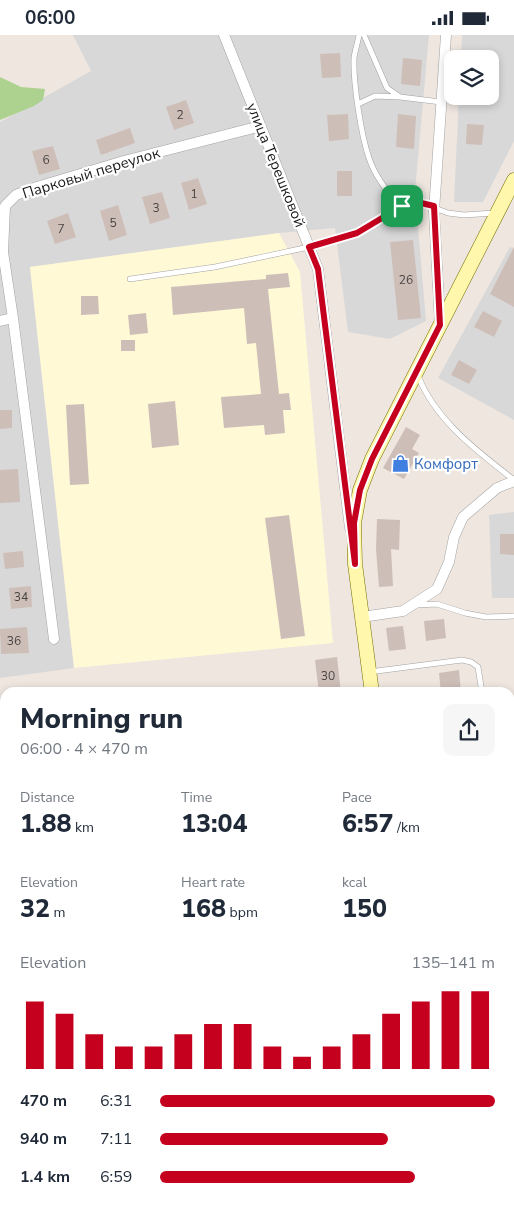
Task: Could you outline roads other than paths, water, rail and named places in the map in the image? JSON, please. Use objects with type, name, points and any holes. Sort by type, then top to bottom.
[{"type":"main road","name":"улица Терешковой","points":[[371,687],[355,564],[354,523],[360,490],[372,459],[514,180]]},
{"type":"street","name":"улица Терешковой","points":[[224,35],[318,269],[355,564]]},
{"type":"street","name":"улица Терешковой","points":[[440,325],[434,206],[446,35]]},
{"type":"street","name":"Парковый переулок","points":[[54,639],[14,318],[3,252],[5,207],[16,195],[124,161],[260,126]]},
{"type":"street","points":[[0,321],[14,318]]},
{"type":"street","points":[[362,617],[403,611],[437,589],[449,561],[454,537],[463,517],[498,488],[514,481]]},
{"type":"lane","points":[[359,35],[354,58],[358,104],[369,160],[388,193],[402,206]]},
{"type":"lane","points":[[364,35],[387,87],[400,97]]},
{"type":"lane","points":[[358,104],[375,96],[442,102]]},
{"type":"lane","points":[[130,279],[215,267],[309,247],[357,233],[402,206],[421,203],[434,206],[448,213],[464,215],[498,212]]},
{"type":"lane","points":[[416,372],[437,412],[469,444],[514,481]]},
{"type":"lane","points":[[415,605],[437,604],[465,613],[486,617],[514,615]]},
{"type":"lane","points":[[369,672],[462,660],[478,667],[481,687]]},
{"type":"place","name":"Комфорт","points":[[400,464]]}]
